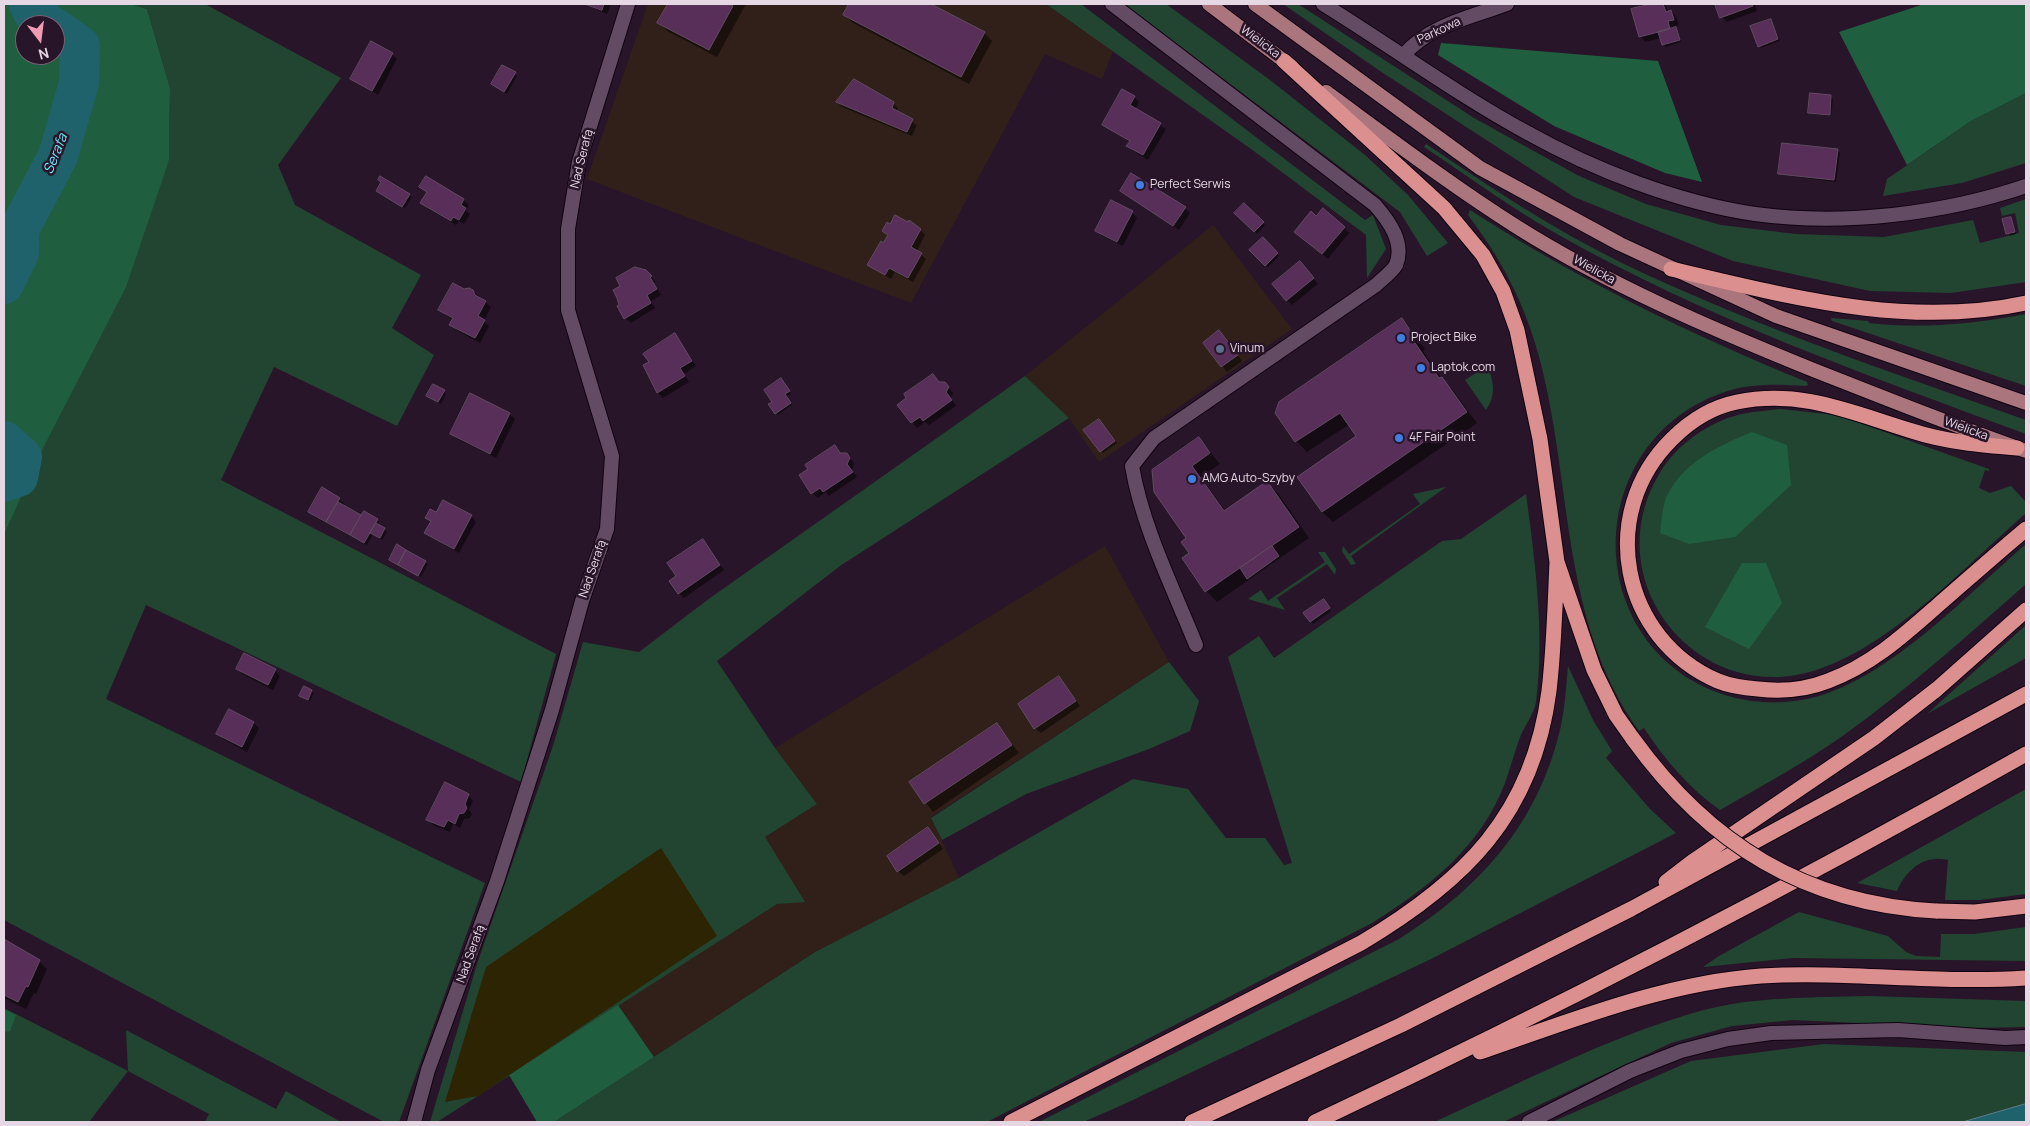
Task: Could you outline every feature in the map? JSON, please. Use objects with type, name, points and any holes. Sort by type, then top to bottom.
[{"type":"highway","points":[[1284,61],[1444,208],[1482,255],[1503,291],[1517,330],[1540,439],[1557,562],[1594,670],[1616,715],[1678,796],[1724,837],[1748,852],[1779,870],[1847,898],[1877,906],[1936,912],[1975,912],[2026,906]]},
{"type":"highway","points":[[1671,269],[1802,300],[1858,309],[1933,313],[2000,308],[2026,303]]},
{"type":"highway","points":[[2022,450],[1962,444],[1912,431],[1852,410],[1809,400],[1758,399],[1717,408],[1701,415],[1680,430],[1647,469],[1635,494],[1626,546],[1629,574],[1637,597],[1658,635],[1694,668],[1720,682],[1747,688],[1775,691],[1804,689],[1860,667],[1890,648],[2026,529]]},
{"type":"highway","points":[[1011,1122],[1362,943],[1407,916],[1451,882],[1499,828],[1517,798],[1532,764],[1549,692],[1557,562]]},
{"type":"highway","points":[[1631,909],[1692,862],[1874,738],[1937,689],[2026,610]]},
{"type":"highway","points":[[1192,1122],[1401,1025],[1631,909],[2026,694]]},
{"type":"highway","points":[[1316,1122],[1554,1007],[1757,902],[2026,754]]},
{"type":"highway","points":[[1420,1073],[1652,995],[1711,982],[1761,976],[1821,975],[1967,979],[2026,978]]},
{"type":"main road","name":"Wielicka","points":[[1209,4],[1449,181],[1519,228],[1613,280],[1687,317],[1764,350],[2022,450]]},
{"type":"main road","points":[[1255,4],[1480,168],[1568,217],[1671,269],[1776,316],[2026,403]]},
{"type":"street","name":"Nad Serafą","points":[[414,1122],[428,1070],[498,881],[552,710],[582,601],[607,529],[612,456],[568,310],[568,230],[579,162],[628,4]]},
{"type":"street","points":[[1112,4],[1375,205],[1388,219],[1400,248],[1395,266],[1376,285],[1154,438],[1132,466],[1135,484],[1146,519],[1196,645]]},
{"type":"street","points":[[1323,4],[1462,94],[1527,133],[1583,160],[1635,181],[1706,204],[1756,214],[1803,218],[1882,216],[1985,200],[2026,186]]},
{"type":"street","name":"Parkowa","points":[[1404,55],[1413,44],[1447,26],[1507,4]]},
{"type":"street","points":[[1528,1122],[1630,1071],[1681,1051],[1728,1039],[1771,1033],[1898,1030],[2005,1038],[2026,1037]]},
{"type":"shaded area","points":[[4,4],[131,4],[147,9],[170,88],[169,160],[126,287],[43,448],[4,535]]},
{"type":"shaded area","points":[[131,4],[205,4],[341,78],[278,165],[295,205],[421,275],[392,328],[434,355],[397,426],[274,367],[221,480],[556,654],[521,782],[146,605],[106,699],[485,883],[399,1122],[384,1122],[4,920],[4,535],[169,160],[170,88],[147,9]]},
{"type":"shaded area","points":[[648,4],[1046,4],[1113,51],[1102,79],[1045,54],[911,303],[587,179]]},
{"type":"shaded area","points":[[1046,4],[1081,4],[1365,220],[1373,215],[1386,249],[1367,278],[1366,235],[1251,149]]},
{"type":"shaded area","points":[[1124,4],[1166,4],[1270,80],[1365,155],[1408,195],[1448,243],[1427,256],[1400,212]]},
{"type":"shaded area","points":[[1283,4],[1298,4],[1474,118],[1579,176],[1646,204],[1721,225],[1796,234],[1884,237],[1973,220],[1980,243],[2019,233],[2015,213],[2002,216],[2000,208],[2026,199],[2026,282],[1951,293],[1870,291],[1733,261],[1574,197],[1380,71]]},
{"type":"shaded area","points":[[1924,4],[2026,4],[2026,93],[1971,121],[1907,165],[1839,32]]},
{"type":"shaded area","points":[[1441,43],[1658,61],[1702,182],[1665,173],[1554,126],[1438,55]]},
{"type":"shaded area","points":[[2026,93],[2026,163],[1962,183],[1883,196],[1887,179],[1971,121]]},
{"type":"shaded area","points":[[1426,144],[1547,222],[1624,264],[1673,287],[1772,328],[2026,420],[2026,434],[1847,367],[1729,319],[1670,292],[1613,264],[1540,224],[1424,147]]},
{"type":"shaded area","points":[[1470,210],[1551,259],[1634,304],[1720,345],[1807,382],[1808,385],[1805,386],[1763,385],[1742,387],[1722,393],[1676,418],[1643,454],[1623,497],[1616,544],[1622,590],[1642,633],[1675,669],[1722,694],[1734,698],[1759,702],[1785,702],[1810,698],[1849,684],[1877,669],[1930,630],[2026,544],[2026,584],[1914,681],[1844,735],[1798,765],[1720,810],[1698,793],[1678,773],[1644,728],[1639,731],[1613,688],[1594,643],[1581,596],[1549,401],[1538,353],[1526,316],[1510,281],[1480,231],[1468,215]]},
{"type":"shaded area","points":[[1213,225],[1292,329],[1099,462],[1069,418],[1025,376]]},
{"type":"shaded area","points":[[2026,314],[2026,386],[1832,321],[1831,318],[1908,326],[1968,323]]},
{"type":"shaded area","points":[[1488,365],[1493,393],[1486,410],[1465,380]]},
{"type":"shaded area","points":[[1025,376],[1069,418],[840,566],[717,661],[775,748],[817,804],[765,837],[805,902],[777,904],[437,1122],[430,1122],[477,964],[553,746],[583,642],[639,652],[710,598]]},
{"type":"shaded area","points":[[1780,409],[1837,415],[1989,469],[1989,471],[1985,470],[1979,488],[1990,493],[2011,486],[2026,502],[2026,513],[1930,600],[1877,640],[1850,656],[1822,668],[1778,677],[1736,672],[1700,654],[1670,628],[1650,594],[1640,555],[1643,513],[1661,471],[1674,454],[1690,439],[1718,422],[1741,414]]},
{"type":"shaded area","points":[[1752,432],[1787,445],[1791,485],[1735,537],[1689,544],[1660,533],[1666,498],[1683,473],[1704,456]]},
{"type":"shaded area","points":[[1446,487],[1351,556],[1356,564],[1351,565],[1342,551],[1343,546],[1349,554],[1420,504],[1413,494]]},
{"type":"shaded area","points":[[1526,494],[1538,598],[1540,651],[1535,707],[1521,735],[1505,783],[1482,827],[1467,846],[1433,880],[1372,923],[987,1122],[554,1122],[815,952],[959,878],[1133,779],[1188,789],[1226,838],[1265,838],[1284,865],[1292,863],[1228,657],[1259,636],[1274,658],[1442,541],[1461,539]]},
{"type":"shaded area","points":[[1105,546],[1169,662],[931,817],[959,878],[815,952],[654,1057],[618,1005],[777,904],[765,837],[817,804],[775,748]]},
{"type":"shaded area","points":[[1318,552],[1325,552],[1336,569],[1335,575],[1327,564],[1277,598],[1285,610],[1248,599],[1261,590],[1268,601],[1325,562]]},
{"type":"shaded area","points":[[1742,563],[1766,563],[1782,603],[1749,649],[1705,627]]},
{"type":"shaded area","points":[[2026,625],[2026,658],[1927,714]]},
{"type":"shaded area","points":[[1169,662],[1199,701],[1190,731],[1149,749],[1026,794],[942,840],[931,818]]},
{"type":"shaded area","points":[[1568,666],[1593,720],[1612,751],[1606,758],[1650,809],[1676,833],[1429,960],[1120,1106],[1083,1122],[1039,1122],[1399,939],[1455,898],[1479,876],[1501,851],[1537,796],[1550,764],[1560,730]]},
{"type":"shaded area","points":[[2026,789],[2026,894],[1980,900],[1945,900],[1948,860],[1939,859],[1931,859],[1917,865],[1905,876],[1897,891],[1857,883]]},
{"type":"shaded area","points":[[1799,912],[1888,936],[1906,952],[1916,956],[1940,957],[1941,934],[1974,934],[2026,927],[2026,961],[1793,958],[1703,967],[1719,956]]},
{"type":"shaded area","points":[[1869,996],[2026,1001],[2026,1027],[1967,1028],[1793,1020],[1732,1026],[1671,1043],[1503,1122],[1434,1122],[1599,1047],[1666,1021],[1700,1011],[1762,1000]]},
{"type":"shaded area","points":[[618,1005],[654,1057],[554,1122],[537,1122],[509,1075]]},
{"type":"shaded area","points":[[4,1008],[128,1071],[89,1122],[4,1122]]},
{"type":"shaded area","points":[[4,1009],[16,1015],[10,1031],[4,1032]]},
{"type":"shaded area","points":[[126,1030],[276,1109],[286,1091],[341,1122],[205,1122],[209,1114],[128,1071]]},
{"type":"shaded area","points":[[1824,1044],[2026,1052],[2026,1104],[1963,1122],[1552,1122],[1691,1061]]},
{"type":"shaded area","points":[[2026,1104],[2026,1122],[1963,1122]]},
{"type":"sand","points":[[661,848],[717,936],[478,1096],[445,1102],[486,967]]},
{"type":"building","points":[[585,4],[604,4],[602,10]]},
{"type":"building","points":[[668,4],[729,4],[733,6],[709,50],[657,23]]},
{"type":"building","points":[[849,4],[931,4],[985,32],[961,77],[843,15]]},
{"type":"building","points":[[1651,4],[1663,4],[1666,12],[1671,10],[1674,20],[1668,21],[1670,29],[1639,37],[1631,9]]},
{"type":"building","points":[[1715,4],[1752,4],[1753,6],[1720,18]]},
{"type":"building","points":[[1771,19],[1778,39],[1758,47],[1750,26]]},
{"type":"building","points":[[1676,27],[1680,40],[1662,45],[1658,32]]},
{"type":"building","points":[[371,41],[393,53],[372,91],[350,79]]},
{"type":"building","points":[[502,65],[516,72],[504,92],[491,84]]},
{"type":"building","points":[[854,79],[894,102],[892,108],[913,119],[907,132],[836,102]]},
{"type":"building","points":[[1122,89],[1135,96],[1130,105],[1161,123],[1143,155],[1126,146],[1130,141],[1102,125]]},
{"type":"building","points":[[1810,93],[1831,95],[1830,115],[1808,113]]},
{"type":"building","points":[[1782,143],[1838,149],[1834,180],[1778,174]]},
{"type":"building","points":[[1131,173],[1186,207],[1173,226],[1120,191]]},
{"type":"building","points":[[380,176],[410,194],[402,207],[376,191],[381,182],[378,180]]},
{"type":"building","points":[[426,176],[464,199],[461,205],[466,208],[459,220],[453,217],[451,221],[420,203],[427,192],[419,187]]},
{"type":"building","points":[[1111,200],[1133,211],[1117,242],[1095,231]]},
{"type":"building","points":[[1244,203],[1264,222],[1254,232],[1234,213]]},
{"type":"building","points":[[1323,208],[1345,227],[1322,254],[1294,232],[1311,211],[1316,216]]},
{"type":"building","points":[[895,215],[908,222],[909,220],[921,229],[911,247],[922,253],[908,278],[889,268],[885,275],[867,265],[881,241],[883,243],[888,235],[882,231],[887,222],[890,224]]},
{"type":"building","points":[[2011,217],[2015,232],[2006,234],[2002,219]]},
{"type":"building","points":[[1263,237],[1278,253],[1265,266],[1249,250]]},
{"type":"building","points":[[1300,261],[1314,278],[1286,301],[1272,284]]},
{"type":"building","points":[[635,267],[646,270],[652,276],[650,277],[657,289],[647,295],[651,303],[624,319],[617,306],[619,305],[613,290],[620,286],[616,278]]},
{"type":"building","points":[[453,283],[464,289],[469,288],[473,290],[475,295],[486,301],[478,316],[485,320],[475,338],[449,325],[453,318],[438,310]]},
{"type":"building","points":[[1402,318],[1415,338],[1413,340],[1439,378],[1442,377],[1467,412],[1322,512],[1297,477],[1356,436],[1340,413],[1295,442],[1275,413],[1279,402]]},
{"type":"building","name":"Vinum","points":[[1219,330],[1238,355],[1221,367],[1203,343]]},
{"type":"building","points":[[675,333],[692,361],[680,368],[685,376],[657,393],[643,365],[649,362],[643,354]]},
{"type":"building","points":[[933,374],[939,382],[945,382],[949,387],[946,392],[952,400],[923,421],[920,417],[911,423],[897,405],[906,398],[904,394]]},
{"type":"building","points":[[781,378],[790,391],[785,394],[791,403],[775,414],[768,404],[772,402],[764,390]]},
{"type":"building","points":[[433,384],[445,390],[438,402],[426,396]]},
{"type":"building","points":[[470,393],[510,413],[490,454],[450,434]]},
{"type":"building","points":[[1099,419],[1115,441],[1100,452],[1083,430]]},
{"type":"building","points":[[1199,437],[1210,453],[1192,466],[1224,511],[1267,481],[1299,527],[1205,592],[1182,558],[1189,553],[1181,542],[1186,538],[1154,492],[1152,470]]},
{"type":"building","points":[[835,445],[840,453],[847,453],[850,458],[847,464],[853,472],[823,492],[820,488],[811,494],[799,475],[808,469],[805,465]]},
{"type":"building","points":[[322,487],[340,498],[326,522],[308,512]]},
{"type":"building","points":[[443,500],[472,515],[454,549],[424,533],[431,521],[425,518],[430,509],[436,512]]},
{"type":"building","points":[[338,502],[361,515],[350,535],[326,522]]},
{"type":"building","points":[[364,511],[378,519],[364,543],[350,535]]},
{"type":"building","points":[[376,523],[385,528],[380,538],[370,533]]},
{"type":"building","points":[[703,539],[720,565],[678,594],[669,581],[676,576],[667,563]]},
{"type":"building","points":[[397,544],[406,550],[398,565],[389,560]]},
{"type":"building","points":[[1272,546],[1279,556],[1247,579],[1240,568]]},
{"type":"building","points":[[406,550],[426,561],[418,576],[398,565]]},
{"type":"building","points":[[1324,599],[1330,608],[1310,622],[1303,613]]},
{"type":"building","points":[[244,653],[276,669],[268,685],[236,669]]},
{"type":"building","points":[[1059,676],[1076,701],[1034,729],[1018,704]]},
{"type":"building","points":[[304,686],[312,690],[308,700],[299,696]]},
{"type":"building","points":[[229,709],[254,722],[242,747],[216,734]]},
{"type":"building","points":[[997,723],[1012,745],[924,804],[909,782]]},
{"type":"building","points":[[445,782],[469,794],[465,804],[467,808],[464,813],[459,814],[455,824],[448,820],[444,827],[426,820]]},
{"type":"building","points":[[928,827],[939,843],[897,872],[887,856]]},
{"type":"building","points":[[4,939],[40,960],[28,987],[26,986],[18,1002],[4,995]]},
{"type":"waterway","name":"Serafa","points":[[29,4],[36,15]]},
{"type":"waterway","name":"Serafa","points":[[4,284],[19,253],[19,230],[58,156],[79,83],[80,46],[65,35]]},
{"type":"waterway","name":"Serafa","points":[[4,441],[22,457],[18,477],[4,482]]},
{"type":"place","name":"Perfect Serwis","points":[[1140,185]]},
{"type":"place","name":"Project Bike","points":[[1401,338]]},
{"type":"place","name":"Vinum","points":[[1220,349]]},
{"type":"place","name":"Laptok.com","points":[[1421,368]]},
{"type":"place","name":"4F Fair Point","points":[[1399,438]]},
{"type":"place","name":"AMG Auto-Szyby","points":[[1192,479]]}]
